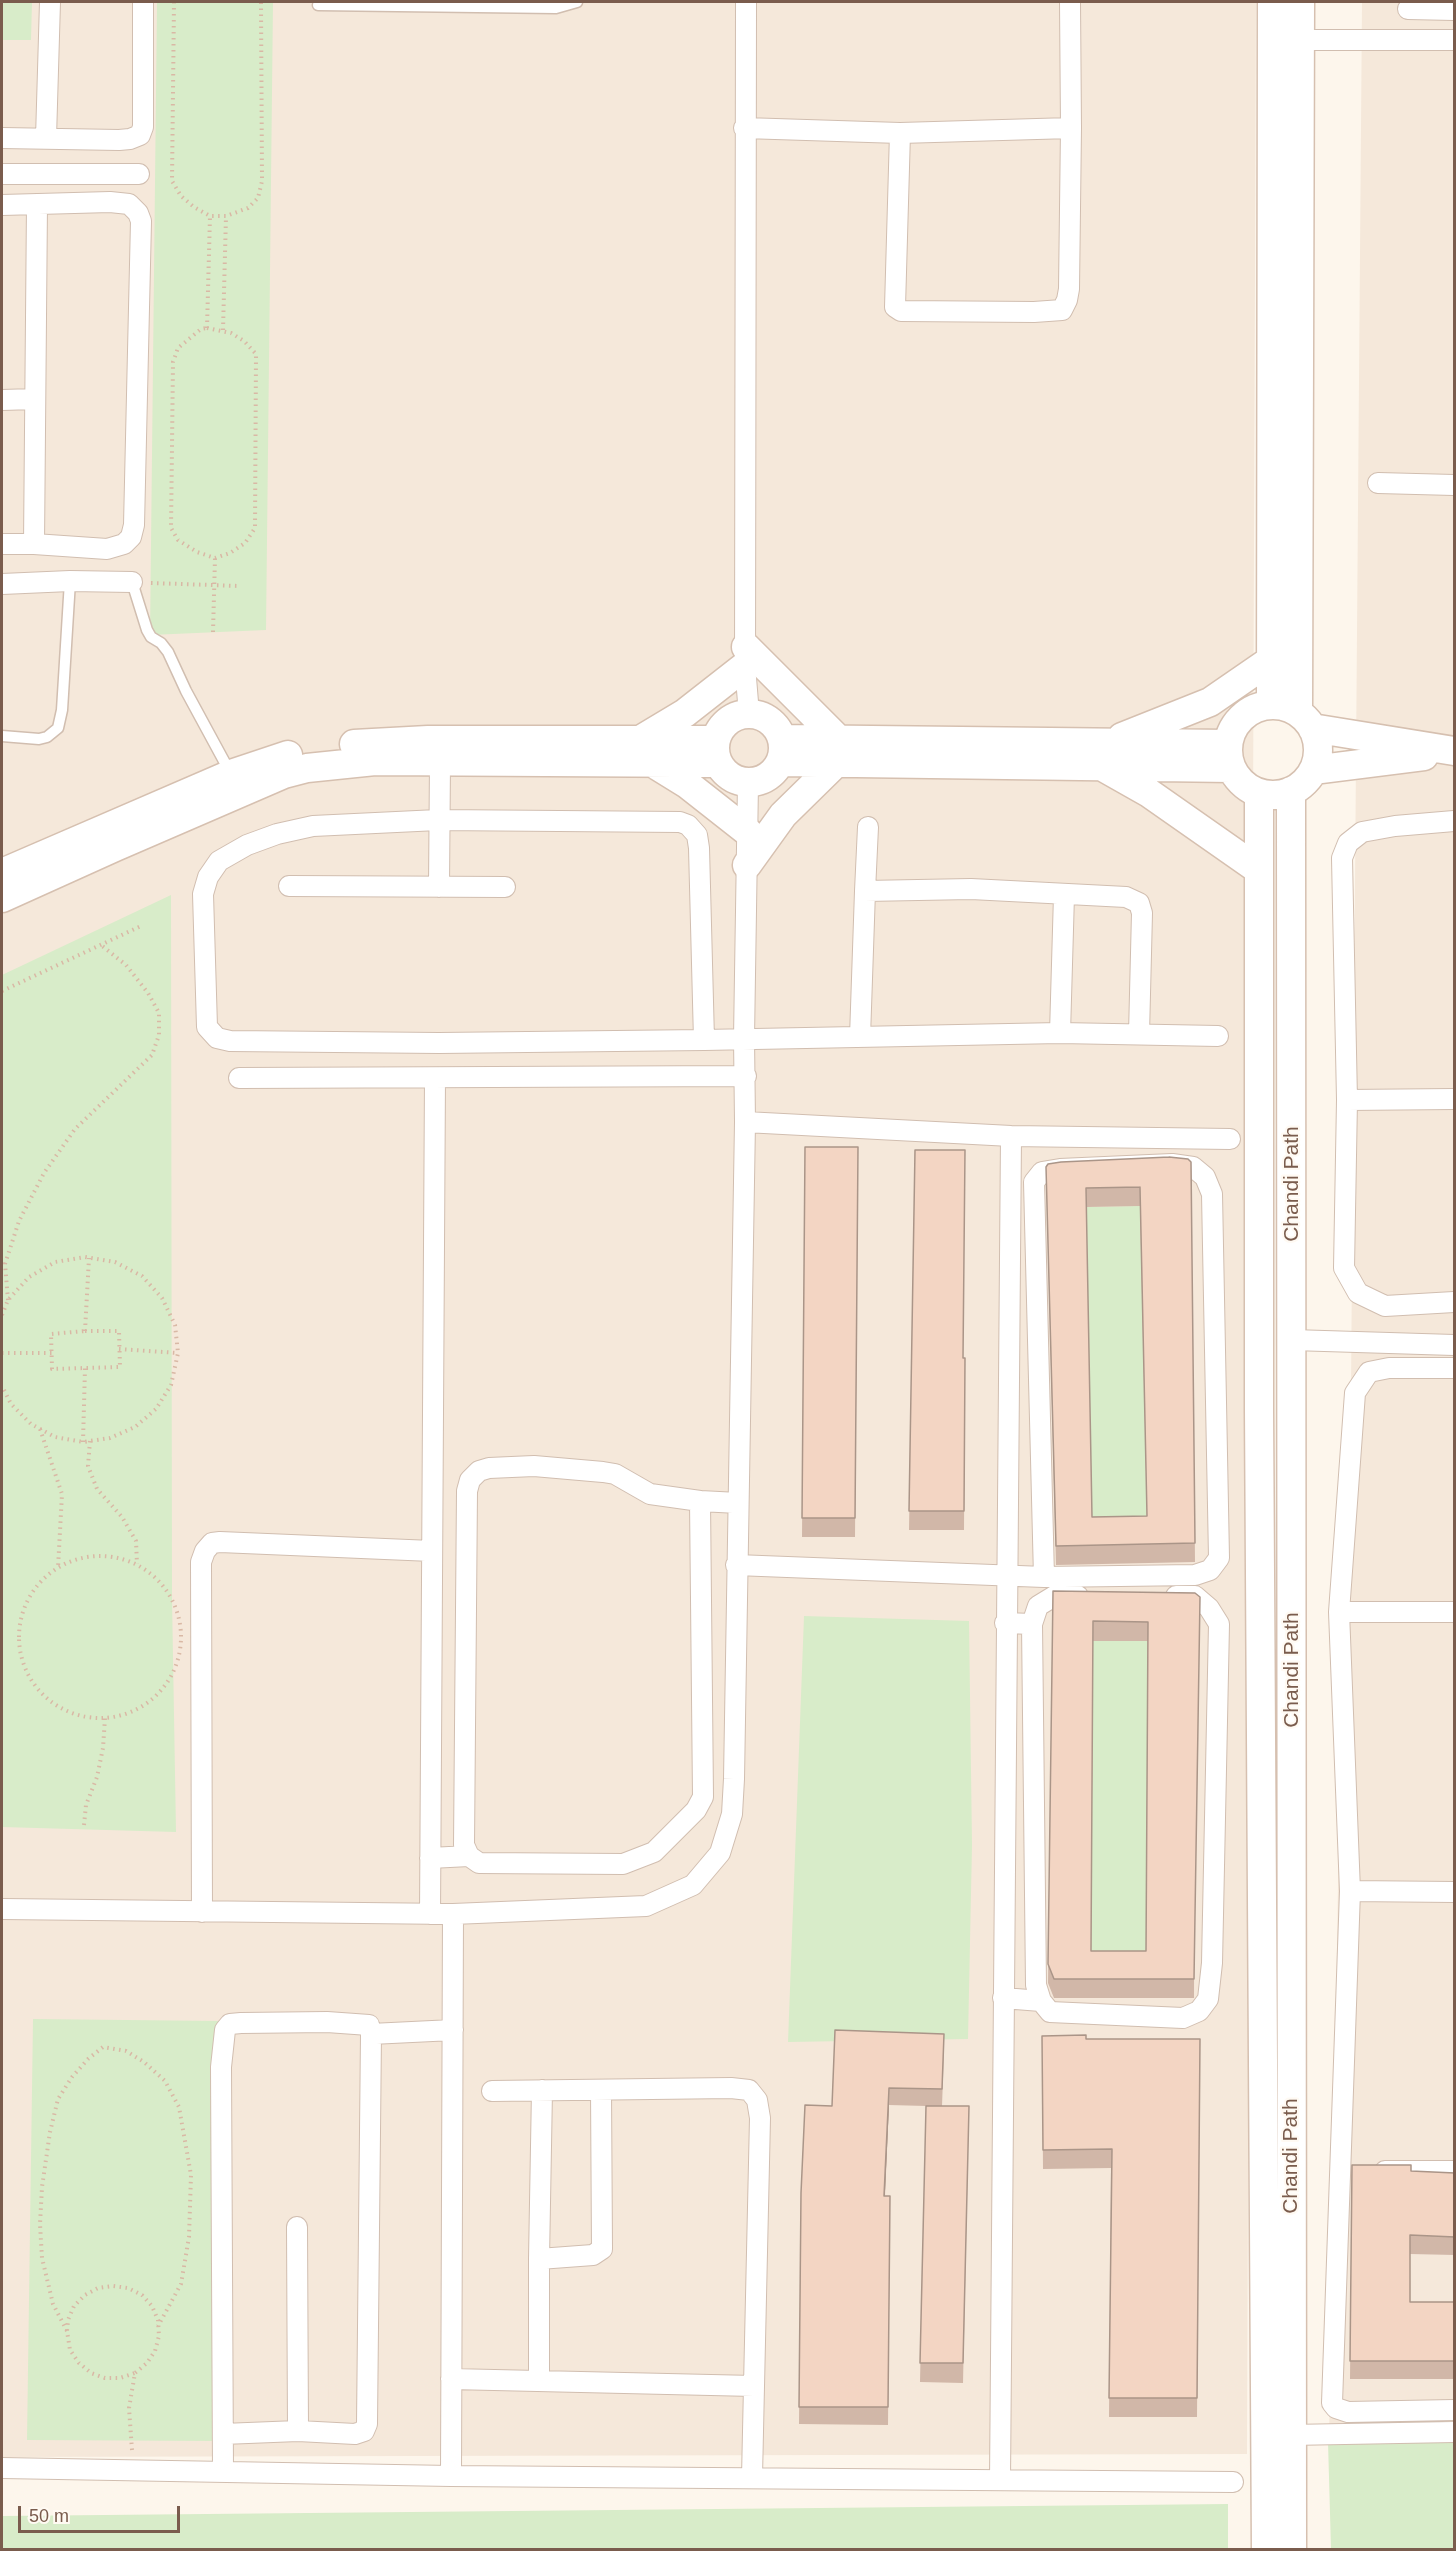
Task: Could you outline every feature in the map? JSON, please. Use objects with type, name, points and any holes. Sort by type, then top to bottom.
[{"type":"main road","points":[[1271,704],[1272,2]]},
{"type":"main road","points":[[1300,2],[1305,720],[1318,748],[1313,770],[1304,782],[1290,791],[1275,795],[1259,793],[1238,778],[1229,756],[1232,729],[1242,717],[1255,708],[1271,704],[1285,706],[1305,720],[1455,752]]},
{"type":"main road","points":[[2,873],[237,783],[307,768],[375,761],[440,762],[646,751],[746,656],[838,751]]},
{"type":"main road","points":[[1087,754],[1210,702],[1271,660]]},
{"type":"main road","points":[[748,714],[760,716],[770,721],[778,729],[781,751],[774,772],[765,778],[748,783],[733,779],[724,772],[716,752],[720,730],[728,721],[748,714]]},
{"type":"main road","points":[[2,898],[237,783],[275,758],[319,748],[428,740],[646,751],[716,752]]},
{"type":"main road","points":[[646,751],[748,832]]},
{"type":"main road","points":[[781,751],[1229,756]]},
{"type":"main road","points":[[747,865],[783,815],[838,751]]},
{"type":"main road","points":[[1313,770],[1455,752]]},
{"type":"main road","points":[[1087,754],[1149,793],[1258,870]]},
{"type":"main road","name":"Chandi Path","points":[[1290,791],[1292,1340],[1290,2435],[1292,2550]]},
{"type":"main road","name":"Chandi Path","points":[[1259,793],[1261,1880],[1266,2550]]},
{"type":"main road","points":[[1258,2550],[1266,2490]]},
{"type":"street","points":[[46,138],[50,2]]},
{"type":"street","points":[[2,138],[119,140],[140,135],[143,127],[143,2]]},
{"type":"street","points":[[746,2],[744,128],[748,714]]},
{"type":"street","points":[[900,133],[895,307],[901,311],[1034,312],[1062,310],[1067,300],[1071,128],[1070,2]]},
{"type":"street","points":[[1407,40],[1408,5],[1455,10]]},
{"type":"street","points":[[1300,40],[1455,40]]},
{"type":"street","points":[[744,128],[900,133],[1071,128]]},
{"type":"street","points":[[2,174],[139,174]]},
{"type":"street","points":[[2,205],[110,202],[129,204],[138,213],[141,221],[134,525],[131,537],[124,544],[107,549],[2,544]]},
{"type":"street","points":[[34,544],[37,204]]},
{"type":"street","points":[[2,400],[34,399]]},
{"type":"street","points":[[1378,483],[1455,485]]},
{"type":"street","points":[[2,584],[70,581],[132,582]]},
{"type":"street","points":[[439,886],[440,762]]},
{"type":"street","points":[[2,1910],[453,1914],[646,1906],[693,1885],[720,1853],[732,1814],[746,1076],[744,1038],[748,783]]},
{"type":"street","points":[[704,1040],[699,848],[697,835],[688,825],[680,822],[438,820],[313,826],[277,834],[247,845],[219,861],[208,877],[203,894],[207,1027],[217,1038],[230,1041],[439,1043],[704,1040],[1060,1033],[1218,1036]]},
{"type":"street","points":[[1455,821],[1395,826],[1362,832],[1348,843],[1342,858],[1347,1100],[1344,1268],[1358,1293],[1385,1306],[1455,1302]]},
{"type":"street","points":[[860,1037],[868,827]]},
{"type":"street","points":[[289,886],[505,887]]},
{"type":"street","points":[[865,891],[971,889],[1126,897],[1139,903],[1142,913],[1139,1034]]},
{"type":"street","points":[[1060,1033],[1064,895]]},
{"type":"street","points":[[239,1078],[746,1076]]},
{"type":"street","points":[[430,1914],[435,1078]]},
{"type":"street","points":[[1347,1100],[1455,1100]]},
{"type":"street","points":[[745,1122],[1011,1136],[1230,1139]]},
{"type":"street","points":[[1000,2479],[1005,1623],[1011,1136]]},
{"type":"street","points":[[736,1565],[1044,1577],[1195,1575],[1210,1570],[1219,1558],[1212,1194],[1205,1177],[1193,1167],[1172,1164],[1076,1167],[1042,1172],[1034,1182],[1044,1577]]},
{"type":"street","points":[[1292,1340],[1455,1345]]},
{"type":"street","points":[[1455,1368],[1389,1368],[1369,1372],[1355,1393],[1339,1612],[1350,1891],[1342,2171],[1332,2403],[1336,2408],[1348,2412],[1455,2410]]},
{"type":"street","points":[[700,1502],[703,1797],[696,1810],[654,1852],[623,1864],[478,1863],[469,1856],[464,1845],[467,1491],[470,1480],[479,1471],[489,1468],[534,1466],[615,1474],[651,1494],[700,1502],[738,1503]]},
{"type":"street","points":[[202,1912],[201,1562],[205,1551],[212,1543],[220,1542],[432,1551]]},
{"type":"street","points":[[1102,1596],[1056,1596],[1038,1606],[1032,1624],[1036,1985],[1041,2001],[1050,2012],[1184,2018],[1199,2011],[1208,1999],[1212,1963],[1219,1624],[1209,1608],[1195,1596],[1160,1596]]},
{"type":"street","points":[[1339,1612],[1455,1612]]},
{"type":"street","points":[[1005,1623],[1032,1624]]},
{"type":"street","points":[[430,1858],[469,1856]]},
{"type":"street","points":[[1350,1891],[1455,1892]]},
{"type":"street","points":[[451,2476],[453,1914]]},
{"type":"street","points":[[1003,1998],[1041,2001]]},
{"type":"street","points":[[223,2434],[298,2431],[355,2434],[364,2431],[367,2424],[371,2034],[370,2027],[365,2024],[327,2022],[230,2024],[225,2030],[221,2067],[223,2471]]},
{"type":"street","points":[[371,2034],[453,2030]]},
{"type":"street","points":[[492,2091],[730,2088],[749,2090],[757,2100],[760,2118],[752,2477]]},
{"type":"street","points":[[539,2381],[542,2090]]},
{"type":"street","points":[[539,2259],[593,2255],[602,2249],[601,2090]]},
{"type":"street","points":[[1342,2171],[1455,2171]]},
{"type":"street","points":[[297,2228],[298,2431]]},
{"type":"street","points":[[452,2379],[754,2386]]},
{"type":"street","points":[[1290,2435],[1455,2432]]},
{"type":"street","points":[[2,2468],[451,2476],[1233,2482]]},
{"type":"lane","points":[[318,5],[556,8],[577,2]]},
{"type":"lane","points":[[2,736],[39,739],[47,737],[58,728],[62,710],[70,581]]},
{"type":"lane","points":[[132,582],[147,630],[151,637],[161,643],[168,652],[186,691],[237,783]]},
{"type":"path","points":[[174,2],[172,181],[181,196],[210,216],[226,216],[248,208],[258,198],[262,181],[261,2]]},
{"type":"path","points":[[207,328],[210,216]]},
{"type":"path","points":[[223,330],[226,216]]},
{"type":"path","points":[[201,329],[223,330],[244,341],[255,354],[255,528],[245,543],[230,553],[215,558],[197,552],[178,540],[171,528],[173,362],[178,348],[201,329]]},
{"type":"path","points":[[213,632],[215,558]]},
{"type":"path","points":[[132,582],[240,586]]},
{"type":"path","points":[[2,991],[141,926]]},
{"type":"path","points":[[8,1300],[5,1264],[19,1221],[44,1173],[75,1129],[152,1055],[159,1035],[159,1013],[148,993],[126,965],[101,945]]},
{"type":"path","points":[[85,1331],[89,1257]]},
{"type":"path","points":[[2,1315],[8,1300],[29,1277],[55,1262],[89,1257],[115,1262],[141,1276],[162,1298],[175,1325],[177,1353],[171,1385],[156,1409],[135,1427],[110,1438],[82,1442],[55,1437],[31,1424],[11,1404],[2,1386]]},
{"type":"path","points":[[119,1330],[120,1367],[52,1369],[51,1334],[85,1331],[119,1330]]},
{"type":"path","points":[[119,1349],[177,1353]]},
{"type":"path","points":[[2,1353],[52,1353]]},
{"type":"path","points":[[82,1442],[85,1368]]},
{"type":"path","points":[[39,1428],[62,1494],[58,1568]]},
{"type":"path","points":[[90,1441],[88,1466],[97,1489],[122,1517],[136,1541],[137,1564]]},
{"type":"path","points":[[87,1556],[113,1556],[137,1564],[163,1584],[172,1598],[181,1622],[181,1648],[174,1672],[159,1694],[139,1710],[114,1718],[88,1719],[64,1711],[43,1696],[27,1676],[20,1651],[19,1626],[27,1601],[42,1580],[58,1568],[87,1556]]},
{"type":"path","points":[[84,1825],[86,1804],[97,1777],[104,1748],[105,1718]]},
{"type":"path","points":[[67,2331],[53,2304],[42,2258],[40,2224],[42,2187],[50,2132],[58,2098],[72,2077],[88,2059],[103,2047],[126,2051],[144,2062],[165,2081],[179,2107],[191,2175],[189,2237],[181,2284],[158,2326]]},
{"type":"path","points":[[113,2286],[128,2288],[142,2295],[152,2306],[158,2326],[159,2336],[155,2351],[147,2363],[135,2373],[120,2378],[105,2378],[90,2373],[70,2350],[68,2320],[74,2306],[85,2295],[98,2288],[113,2286]]},
{"type":"path","points":[[135,2373],[129,2408],[130,2440],[136,2470]]},
{"type":"shaded area","points":[[2,2],[1256,2],[1247,2454],[2,2457]]},
{"type":"shaded area","points":[[1362,2],[1454,2],[1454,2442],[1329,2442],[1346,1389],[1351,1388]]},
{"type":"green space","points":[[2,2],[32,2],[31,40],[2,40]]},
{"type":"green space","points":[[157,2],[273,2],[266,630],[150,635]]},
{"type":"green space","points":[[171,895],[172,1598],[176,1832],[2,1827],[2,975]]},
{"type":"green space","points":[[1140,1206],[1147,1535],[1092,1537],[1086,1207]]},
{"type":"green space","points":[[804,1616],[969,1621],[972,1845],[968,2039],[788,2042]]},
{"type":"green space","points":[[1093,1641],[1148,1641],[1146,1970],[1091,1970]]},
{"type":"green space","points":[[33,2019],[220,2021],[215,2441],[27,2440]]},
{"type":"green space","points":[[1328,2442],[1454,2443],[1454,2549],[1331,2549]]},
{"type":"green space","points":[[1228,2504],[1228,2550],[2,2549],[2,2516]]},
{"type":"building","points":[[805,1147],[858,1147],[855,1518],[802,1518]]},
{"type":"building","points":[[915,1150],[965,1150],[964,1511],[909,1511]]},
{"type":"building","points":[[1169,1157],[1188,1159],[1191,1162],[1195,1543],[1056,1546],[1046,1167],[1048,1164]],"holes":[[[1140,1187],[1147,1516],[1092,1517],[1086,1188]]]},
{"type":"building","points":[[1053,1591],[1195,1593],[1200,1597],[1194,1979],[1054,1979],[1048,1964]],"holes":[[[1093,1621],[1148,1622],[1146,1951],[1091,1951]]]},
{"type":"building","points":[[835,2030],[944,2034],[942,2089],[889,2088],[884,2196],[890,2196],[888,2407],[799,2407],[801,2193],[805,2105],[832,2106]]},
{"type":"building","points":[[1086,2035],[1086,2039],[1200,2039],[1197,2398],[1109,2398],[1112,2149],[1043,2150],[1042,2036]]},
{"type":"building","points":[[926,2106],[969,2106],[963,2363],[920,2363]]},
{"type":"building","points":[[1352,2165],[1411,2165],[1411,2171],[1455,2173],[1455,2237],[1410,2235],[1410,2302],[1455,2302],[1455,2361],[1350,2361]]}]
